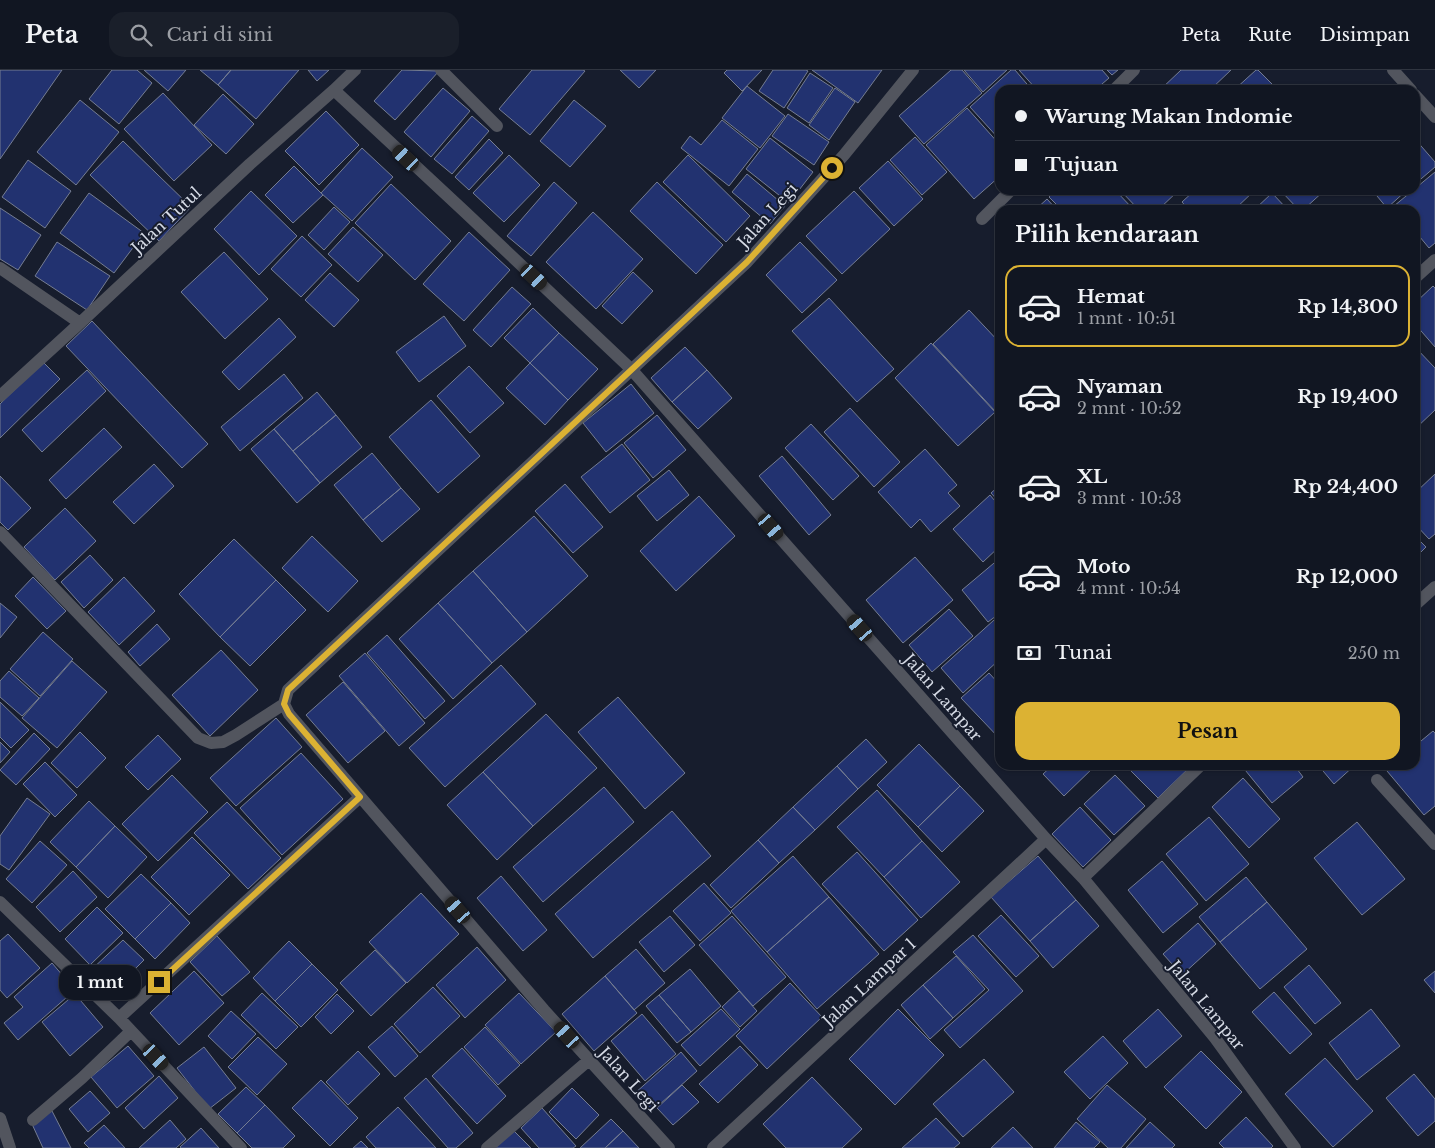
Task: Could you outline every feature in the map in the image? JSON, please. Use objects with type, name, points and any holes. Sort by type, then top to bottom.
[{"type":"street","name":"Jalan Tutul","points":[[0,396],[250,164],[355,70]]},
{"type":"street","points":[[441,70],[498,126]]},
{"type":"street","name":"Jalan Legi","points":[[669,1148],[544,1010],[289,714],[284,704],[288,690],[747,262],[844,155],[913,70]]},
{"type":"street","points":[[1119,85],[1134,70]]},
{"type":"street","points":[[1393,70],[1406,85]]},
{"type":"street","name":"Jalan Lampar","points":[[334,90],[631,369],[1046,839],[1083,878],[1215,1038],[1295,1148]]},
{"type":"street","points":[[1420,100],[1435,117]]},
{"type":"street","points":[[995,205],[1006,195]]},
{"type":"street","points":[[982,218],[995,205]]},
{"type":"street","points":[[1420,274],[1435,260]]},
{"type":"street","points":[[0,268],[80,323]]},
{"type":"street","points":[[0,532],[198,738],[211,743],[223,742],[284,704]]},
{"type":"street","points":[[1420,600],[1435,587]]},
{"type":"street","points":[[1083,878],[1196,770]]},
{"type":"street","points":[[1377,780],[1435,844]]},
{"type":"street","points":[[120,1018],[360,797]]},
{"type":"street","name":"Jalan Lampar 1","points":[[713,1148],[1046,839]]},
{"type":"street","points":[[0,902],[120,1018],[241,1148]]},
{"type":"street","points":[[33,1120],[82,1078],[131,1031]]},
{"type":"street","points":[[487,1148],[589,1060]]},
{"type":"street","points":[[0,1118],[10,1148]]},
{"type":"building","points":[[0,70],[62,70],[0,159]]},
{"type":"building","points":[[112,70],[137,70],[152,83],[119,124],[89,99]]},
{"type":"building","points":[[144,70],[186,70],[168,91]]},
{"type":"building","points":[[200,70],[231,70],[218,85]]},
{"type":"building","points":[[231,70],[299,70],[256,119],[218,85]]},
{"type":"building","points":[[308,70],[329,70],[317,81]]},
{"type":"building","points":[[402,70],[439,71],[395,120],[374,101]]},
{"type":"building","points":[[532,70],[585,71],[530,135],[499,109]]},
{"type":"building","points":[[620,70],[656,70],[639,88]]},
{"type":"building","points":[[727,70],[762,70],[742,91],[724,73]]},
{"type":"building","points":[[773,70],[808,71],[784,108],[759,91]]},
{"type":"building","points":[[812,70],[882,70],[858,103]]},
{"type":"building","points":[[951,70],[962,70],[982,93],[924,144],[899,116]]},
{"type":"building","points":[[964,70],[1007,70],[983,92]]},
{"type":"building","points":[[1011,70],[1015,70],[1028,85],[995,85],[995,134],[970,107]]},
{"type":"building","points":[[1019,70],[1102,70],[1109,78],[1101,85],[1032,85]]},
{"type":"building","points":[[1107,70],[1118,70],[1112,75]]},
{"type":"building","points":[[1181,70],[1231,70],[1215,85],[1165,85]]},
{"type":"building","points":[[1258,70],[1273,85],[1240,85]]},
{"type":"building","points":[[810,73],[833,88],[809,123],[787,108]]},
{"type":"building","points":[[747,86],[785,116],[760,148],[722,118]]},
{"type":"building","points":[[443,88],[470,111],[431,157],[404,132]]},
{"type":"building","points":[[835,88],[855,102],[829,140],[809,125]]},
{"type":"building","points":[[163,93],[212,145],[174,181],[124,129]]},
{"type":"building","points":[[223,94],[254,124],[226,154],[194,125]]},
{"type":"building","points":[[80,100],[119,132],[76,185],[37,152]]},
{"type":"building","points":[[574,100],[606,126],[570,167],[540,141]]},
{"type":"building","points":[[967,108],[995,139],[995,180],[974,199],[926,145]]},
{"type":"building","points":[[326,111],[359,145],[319,185],[285,151]]},
{"type":"building","points":[[788,114],[829,142],[814,165],[772,136]]},
{"type":"building","points":[[472,116],[489,131],[452,174],[434,159]]},
{"type":"building","points":[[722,120],[758,149],[729,186],[681,148],[690,136],[701,145]]},
{"type":"building","points":[[915,137],[947,172],[922,195],[890,160]]},
{"type":"building","points":[[770,138],[813,172],[789,203],[746,169]]},
{"type":"building","points":[[489,139],[503,153],[469,190],[455,177]]},
{"type":"building","points":[[123,141],[191,207],[159,241],[90,175]]},
{"type":"building","points":[[1420,145],[1435,162],[1435,167],[1420,180]]},
{"type":"building","points":[[362,148],[393,177],[352,221],[321,193]]},
{"type":"building","points":[[509,155],[540,185],[504,222],[473,193]]},
{"type":"building","points":[[688,155],[750,216],[726,242],[663,182]]},
{"type":"building","points":[[28,160],[71,191],[45,228],[2,197]]},
{"type":"building","points":[[888,161],[923,199],[894,226],[859,188]]},
{"type":"building","points":[[294,166],[323,195],[293,223],[265,195]]},
{"type":"building","points":[[1435,172],[1435,243],[1429,248],[1420,237],[1420,205],[1395,205],[1407,195],[1420,195],[1420,184]]},
{"type":"building","points":[[747,174],[785,206],[770,224],[732,192]]},
{"type":"building","points":[[554,182],[577,203],[531,256],[507,236]]},
{"type":"building","points":[[657,182],[723,245],[696,274],[630,211]]},
{"type":"building","points":[[391,184],[451,241],[415,280],[355,223]]},
{"type":"building","points":[[251,191],[297,236],[259,275],[214,229]]},
{"type":"building","points":[[854,191],[890,229],[842,274],[806,236]]},
{"type":"building","points":[[89,193],[144,233],[114,273],[60,233]]},
{"type":"building","points":[[1051,195],[1120,195],[1129,205],[1057,205],[1049,197]]},
{"type":"building","points":[[1125,195],[1174,195],[1163,205],[1134,205]]},
{"type":"building","points":[[1190,195],[1250,195],[1239,205],[1185,205],[1182,202]]},
{"type":"building","points":[[1270,195],[1274,195],[1283,205],[1259,205]]},
{"type":"building","points":[[1285,195],[1320,195],[1308,205],[1294,205]]},
{"type":"building","points":[[1376,195],[1401,195],[1390,205],[1384,205]]},
{"type":"building","points":[[1047,199],[1052,205],[1040,205]]},
{"type":"building","points":[[334,207],[350,222],[324,250],[308,235]]},
{"type":"building","points":[[0,208],[41,235],[18,270],[0,259]]},
{"type":"building","points":[[593,212],[643,259],[596,309],[546,262]]},
{"type":"building","points":[[353,227],[383,255],[358,282],[328,254]]},
{"type":"building","points":[[469,232],[510,270],[464,321],[423,284]]},
{"type":"building","points":[[302,236],[332,265],[301,297],[271,269]]},
{"type":"building","points":[[57,242],[110,276],[87,310],[35,276]]},
{"type":"building","points":[[800,242],[837,280],[802,313],[766,275]]},
{"type":"building","points":[[224,252],[268,299],[225,339],[181,292]]},
{"type":"building","points":[[633,272],[653,291],[622,324],[602,306]]},
{"type":"building","points":[[330,273],[359,300],[334,327],[305,300]]},
{"type":"building","points":[[1433,286],[1435,288],[1435,347],[1420,330],[1420,298]]},
{"type":"building","points":[[512,287],[531,304],[491,347],[473,330]]},
{"type":"building","points":[[829,298],[894,369],[857,402],[792,331]]},
{"type":"building","points":[[533,308],[559,333],[530,363],[504,338]]},
{"type":"building","points":[[969,310],[995,338],[995,411],[933,344]]},
{"type":"building","points":[[444,316],[466,346],[419,382],[396,352]]},
{"type":"building","points":[[279,318],[296,337],[239,390],[222,372]]},
{"type":"building","points":[[92,321],[208,444],[182,468],[66,346]]},
{"type":"building","points":[[559,333],[598,369],[568,400],[530,363]]},
{"type":"building","points":[[931,343],[995,412],[958,446],[895,378]]},
{"type":"building","points":[[685,347],[707,370],[672,402],[651,378]]},
{"type":"building","points":[[1420,352],[1435,368],[1435,410],[1420,424]]},
{"type":"building","points":[[43,362],[60,379],[0,438],[0,404]]},
{"type":"building","points":[[530,363],[568,400],[545,425],[506,388]]},
{"type":"building","points":[[469,366],[504,403],[470,433],[437,396]]},
{"type":"building","points":[[87,370],[106,391],[42,452],[22,430]]},
{"type":"building","points":[[707,370],[732,398],[698,429],[672,402]]},
{"type":"building","points":[[284,374],[303,398],[240,451],[221,427]]},
{"type":"building","points":[[631,384],[654,413],[606,452],[583,423]]},
{"type":"building","points":[[317,392],[336,415],[293,451],[274,429]]},
{"type":"building","points":[[431,400],[480,456],[438,493],[389,437]]},
{"type":"building","points":[[850,408],[900,462],[874,487],[824,432]]},
{"type":"building","points":[[336,415],[362,447],[320,483],[293,451]]},
{"type":"building","points":[[657,415],[686,450],[653,478],[624,443]]},
{"type":"building","points":[[811,424],[859,476],[833,500],[785,448]]},
{"type":"building","points":[[104,428],[122,447],[66,499],[49,480]]},
{"type":"building","points":[[274,429],[320,483],[297,503],[251,449]]},
{"type":"building","points":[[622,444],[650,480],[610,513],[581,477]]},
{"type":"building","points":[[925,449],[957,485],[948,493],[960,506],[931,532],[920,519],[911,528],[878,492]]},
{"type":"building","points":[[372,453],[401,488],[363,520],[334,485]]},
{"type":"building","points":[[782,456],[831,515],[809,535],[759,476]]},
{"type":"building","points":[[154,464],[174,486],[134,524],[113,502]]},
{"type":"building","points":[[669,470],[689,495],[657,521],[637,496]]},
{"type":"building","points":[[1435,474],[1435,534],[1429,539],[1420,529],[1420,488]]},
{"type":"building","points":[[0,476],[31,508],[8,530],[0,522]]},
{"type":"building","points":[[565,484],[603,527],[573,553],[535,511]]},
{"type":"building","points":[[401,488],[420,509],[382,542],[363,520]]},
{"type":"building","points":[[995,489],[995,497],[991,493]]},
{"type":"building","points":[[990,495],[995,501],[995,551],[983,562],[953,529]]},
{"type":"building","points":[[699,496],[735,536],[676,591],[640,551]]},
{"type":"building","points":[[65,508],[96,541],[55,580],[24,547]]},
{"type":"building","points":[[534,516],[588,576],[527,632],[473,571]]},
{"type":"building","points":[[312,536],[358,581],[328,612],[282,568]]},
{"type":"building","points":[[234,539],[276,580],[220,637],[179,594]]},
{"type":"building","points":[[1420,541],[1426,547],[1420,553]]},
{"type":"building","points":[[90,555],[113,580],[84,608],[61,582]]},
{"type":"building","points":[[915,557],[953,600],[903,643],[866,600]]},
{"type":"building","points":[[995,562],[995,617],[988,622],[962,590]]},
{"type":"building","points":[[473,571],[527,632],[492,663],[438,603]]},
{"type":"building","points":[[33,577],[66,611],[47,629],[15,596]]},
{"type":"building","points":[[124,577],[155,611],[119,645],[88,612]]},
{"type":"building","points":[[276,580],[306,610],[250,666],[220,637]]},
{"type":"building","points":[[0,603],[17,617],[0,638]]},
{"type":"building","points":[[438,603],[492,663],[453,699],[399,639]]},
{"type":"building","points":[[949,609],[973,636],[932,672],[909,645]]},
{"type":"building","points":[[994,620],[995,664],[963,693],[941,668]]},
{"type":"building","points":[[157,624],[170,639],[140,666],[128,652]]},
{"type":"building","points":[[43,632],[73,659],[40,696],[10,669]]},
{"type":"building","points":[[387,635],[445,701],[425,719],[367,653]]},
{"type":"building","points":[[221,650],[258,690],[210,736],[172,695]]},
{"type":"building","points":[[365,653],[425,723],[399,746],[339,676]]},
{"type":"building","points":[[72,661],[107,692],[57,748],[22,718]]},
{"type":"building","points":[[501,665],[536,704],[445,787],[409,748]]},
{"type":"building","points":[[9,671],[39,698],[22,716],[0,697],[0,681]]},
{"type":"building","points":[[989,673],[995,680],[995,734],[961,698]]},
{"type":"building","points":[[343,682],[385,731],[348,763],[306,715]]},
{"type":"building","points":[[618,697],[685,773],[645,809],[578,732]]},
{"type":"building","points":[[0,702],[29,730],[11,748],[0,737]]},
{"type":"building","points":[[546,714],[597,768],[533,826],[483,772]]},
{"type":"building","points":[[276,718],[302,747],[236,806],[210,778]]},
{"type":"building","points":[[1433,731],[1435,733],[1435,806],[1424,815],[1387,771],[1420,770],[1420,742]]},
{"type":"building","points":[[80,732],[106,758],[77,788],[51,763]]},
{"type":"building","points":[[34,733],[50,749],[16,785],[0,770]]},
{"type":"building","points":[[158,735],[181,759],[148,790],[125,767]]},
{"type":"building","points":[[866,739],[887,762],[858,789],[837,766]]},
{"type":"building","points":[[0,742],[10,752],[0,763]]},
{"type":"building","points":[[919,744],[960,786],[918,827],[877,785]]},
{"type":"building","points":[[301,753],[343,799],[282,855],[240,808]]},
{"type":"building","points":[[45,762],[77,795],[55,817],[23,784]]},
{"type":"building","points":[[837,766],[858,789],[815,830],[793,807]]},
{"type":"building","points":[[1047,770],[1091,770],[1064,796],[1043,774]]},
{"type":"building","points":[[1130,770],[1187,770],[1158,798]]},
{"type":"building","points":[[1245,770],[1298,770],[1303,777],[1272,803]]},
{"type":"building","points":[[1322,770],[1349,770],[1334,784]]},
{"type":"building","points":[[483,772],[533,826],[497,860],[447,805]]},
{"type":"building","points":[[172,775],[208,812],[158,861],[122,824]]},
{"type":"building","points":[[1115,775],[1145,806],[1114,835],[1084,804]]},
{"type":"building","points":[[1243,778],[1280,819],[1249,848],[1212,807]]},
{"type":"building","points":[[960,786],[984,811],[942,852],[918,827]]},
{"type":"building","points":[[604,787],[634,822],[543,902],[513,867]]},
{"type":"building","points":[[877,790],[922,841],[884,877],[837,827]]},
{"type":"building","points":[[27,798],[50,814],[9,870],[0,864],[0,836]]},
{"type":"building","points":[[89,801],[115,826],[76,867],[50,842]]},
{"type":"building","points":[[227,802],[281,858],[248,889],[194,833]]},
{"type":"building","points":[[793,807],[815,830],[779,863],[758,840]]},
{"type":"building","points":[[1080,807],[1111,840],[1083,867],[1052,834]]},
{"type":"building","points":[[672,811],[711,856],[593,958],[555,914]]},
{"type":"building","points":[[1209,817],[1249,864],[1206,901],[1166,854]]},
{"type":"building","points":[[1357,822],[1405,879],[1362,915],[1314,858]]},
{"type":"building","points":[[115,826],[147,857],[108,898],[76,867]]},
{"type":"building","points":[[192,837],[230,875],[189,915],[151,877]]},
{"type":"building","points":[[758,840],[779,863],[731,908],[710,885]]},
{"type":"building","points":[[40,841],[67,865],[32,903],[6,879]]},
{"type":"building","points":[[922,841],[960,882],[921,918],[884,877]]},
{"type":"building","points":[[857,852],[918,920],[884,951],[822,884]]},
{"type":"building","points":[[793,856],[829,897],[767,952],[731,911]]},
{"type":"building","points":[[1038,856],[1076,900],[1030,941],[991,897]]},
{"type":"building","points":[[1162,861],[1198,904],[1163,933],[1128,890]]},
{"type":"building","points":[[73,871],[97,897],[60,932],[36,907]]},
{"type":"building","points":[[141,874],[171,903],[135,939],[105,909]]},
{"type":"building","points":[[501,876],[547,930],[523,951],[477,898]]},
{"type":"building","points":[[1246,877],[1267,902],[1220,942],[1199,917]]},
{"type":"building","points":[[704,883],[731,913],[700,941],[673,911]]},
{"type":"building","points":[[421,893],[459,934],[407,983],[369,942]]},
{"type":"building","points":[[829,897],[879,954],[817,1009],[767,952]]},
{"type":"building","points":[[1076,900],[1099,926],[1053,968],[1030,941]]},
{"type":"building","points":[[1267,902],[1307,949],[1260,989],[1220,942]]},
{"type":"building","points":[[171,903],[190,923],[155,959],[135,939]]},
{"type":"building","points":[[97,907],[123,933],[90,965],[65,939]]},
{"type":"building","points":[[1001,915],[1039,956],[1016,977],[978,936]]},
{"type":"building","points":[[670,916],[695,945],[664,972],[639,942]]},
{"type":"building","points":[[732,916],[786,977],[753,1006],[699,945]]},
{"type":"building","points":[[1198,923],[1216,944],[1182,975],[1163,954]]},
{"type":"building","points":[[8,934],[40,968],[7,998],[0,990],[0,941]]},
{"type":"building","points":[[973,935],[1023,991],[960,1048],[944,1030],[989,990],[953,952]]},
{"type":"building","points":[[217,936],[250,972],[222,996],[190,962]]},
{"type":"building","points":[[123,940],[144,960],[111,993],[90,971]]},
{"type":"building","points":[[289,941],[312,964],[275,1001],[253,978]]},
{"type":"building","points":[[477,947],[506,980],[465,1018],[436,985]]},
{"type":"building","points":[[636,949],[665,983],[634,1010],[605,976]]},
{"type":"building","points":[[375,950],[406,983],[371,1016],[340,983]]},
{"type":"building","points":[[956,956],[985,989],[953,1018],[923,985]]},
{"type":"building","points":[[52,963],[75,990],[18,1040],[4,1023],[23,1007],[14,997]]},
{"type":"building","points":[[312,964],[338,990],[301,1027],[275,1001]]},
{"type":"building","points":[[1309,965],[1341,1003],[1315,1024],[1284,987]]},
{"type":"building","points":[[690,969],[721,1006],[691,1032],[659,995]]},
{"type":"building","points":[[194,971],[224,1003],[179,1045],[150,1013]]},
{"type":"building","points":[[1435,971],[1435,993],[1424,980]]},
{"type":"building","points":[[605,976],[637,1013],[594,1051],[562,1014]]},
{"type":"building","points":[[790,983],[822,1017],[767,1069],[736,1036]]},
{"type":"building","points":[[923,985],[953,1018],[930,1039],[901,1005]]},
{"type":"building","points":[[433,987],[460,1016],[420,1053],[394,1024]]},
{"type":"building","points":[[739,991],[757,1011],[740,1027],[722,1007]]},
{"type":"building","points":[[1274,992],[1312,1034],[1290,1054],[1252,1012]]},
{"type":"building","points":[[262,993],[298,1027],[276,1049],[241,1015]]},
{"type":"building","points":[[519,993],[556,1032],[521,1064],[485,1025]]},
{"type":"building","points":[[75,994],[103,1027],[70,1056],[42,1022]]},
{"type":"building","points":[[337,994],[354,1011],[331,1034],[315,1017]]},
{"type":"building","points":[[659,995],[691,1032],[677,1043],[646,1006]]},
{"type":"building","points":[[721,1009],[740,1029],[700,1066],[681,1045]]},
{"type":"building","points":[[898,1009],[944,1055],[895,1105],[849,1059]]},
{"type":"building","points":[[1158,1009],[1182,1036],[1146,1068],[1123,1041]]},
{"type":"building","points":[[1371,1009],[1400,1046],[1357,1080],[1329,1043]]},
{"type":"building","points":[[231,1011],[256,1034],[232,1059],[208,1036]]},
{"type":"building","points":[[642,1014],[676,1054],[645,1081],[611,1041]]},
{"type":"building","points":[[392,1026],[418,1056],[395,1077],[368,1047]]},
{"type":"building","points":[[485,1027],[520,1065],[498,1085],[464,1047]]},
{"type":"building","points":[[1103,1036],[1128,1063],[1090,1099],[1064,1072]]},
{"type":"building","points":[[258,1037],[287,1064],[257,1095],[228,1067]]},
{"type":"building","points":[[128,1046],[154,1076],[117,1108],[91,1077]]},
{"type":"building","points":[[740,1046],[758,1065],[718,1103],[699,1084]]},
{"type":"building","points":[[204,1047],[236,1088],[209,1109],[177,1068]]},
{"type":"building","points":[[462,1048],[506,1096],[477,1124],[432,1076]]},
{"type":"building","points":[[358,1051],[380,1074],[348,1105],[326,1082]]},
{"type":"building","points":[[1201,1051],[1242,1092],[1206,1129],[1164,1087]]},
{"type":"building","points":[[681,1052],[697,1071],[650,1113],[634,1094]]},
{"type":"building","points":[[1325,1058],[1373,1111],[1333,1147],[1285,1094]]},
{"type":"building","points":[[984,1059],[1014,1092],[963,1137],[933,1104]]},
{"type":"building","points":[[1414,1074],[1435,1099],[1435,1121],[1418,1136],[1386,1098]]},
{"type":"building","points":[[159,1076],[178,1098],[144,1129],[125,1108]]},
{"type":"building","points":[[812,1077],[862,1129],[842,1148],[786,1148],[763,1124]]},
{"type":"building","points":[[426,1078],[473,1133],[456,1148],[448,1148],[404,1098]]},
{"type":"building","points":[[321,1080],[358,1118],[330,1146],[292,1108]]},
{"type":"building","points":[[682,1085],[699,1102],[673,1125],[657,1108]]},
{"type":"building","points":[[1107,1085],[1146,1119],[1121,1148],[1108,1148],[1077,1119]]},
{"type":"building","points":[[246,1087],[265,1105],[237,1133],[218,1114]]},
{"type":"building","points":[[572,1088],[599,1115],[576,1139],[549,1112]]},
{"type":"building","points":[[90,1091],[110,1113],[88,1132],[69,1109]]},
{"type":"building","points":[[265,1105],[295,1136],[283,1148],[252,1148],[237,1133]]},
{"type":"building","points":[[398,1107],[436,1148],[376,1148],[366,1137]]},
{"type":"building","points":[[542,1108],[576,1146],[573,1148],[539,1148],[521,1128]]},
{"type":"building","points":[[52,1111],[71,1148],[43,1148],[32,1124]]},
{"type":"building","points":[[1246,1117],[1273,1146],[1271,1148],[1224,1148],[1219,1143]]},
{"type":"building","points":[[936,1118],[960,1143],[954,1148],[902,1148]]},
{"type":"building","points":[[611,1119],[623,1131],[605,1148],[580,1148]]},
{"type":"building","points":[[170,1120],[186,1139],[176,1148],[139,1148]]},
{"type":"building","points":[[1076,1122],[1100,1142],[1094,1148],[1054,1148]]},
{"type":"building","points":[[1150,1122],[1175,1145],[1172,1148],[1126,1148]]},
{"type":"building","points":[[104,1125],[125,1148],[89,1148],[84,1143]]},
{"type":"building","points":[[1013,1127],[1033,1148],[991,1148]]},
{"type":"building","points":[[201,1128],[219,1148],[180,1147]]},
{"type":"building","points":[[513,1130],[531,1148],[495,1148]]},
{"type":"building","points":[[623,1131],[639,1148],[605,1148]]},
{"type":"building","points":[[361,1141],[368,1148],[353,1148]]},
{"type":"route","points":[[159,982],[360,797],[289,714],[284,704],[288,690],[747,262],[832,168]]}]
